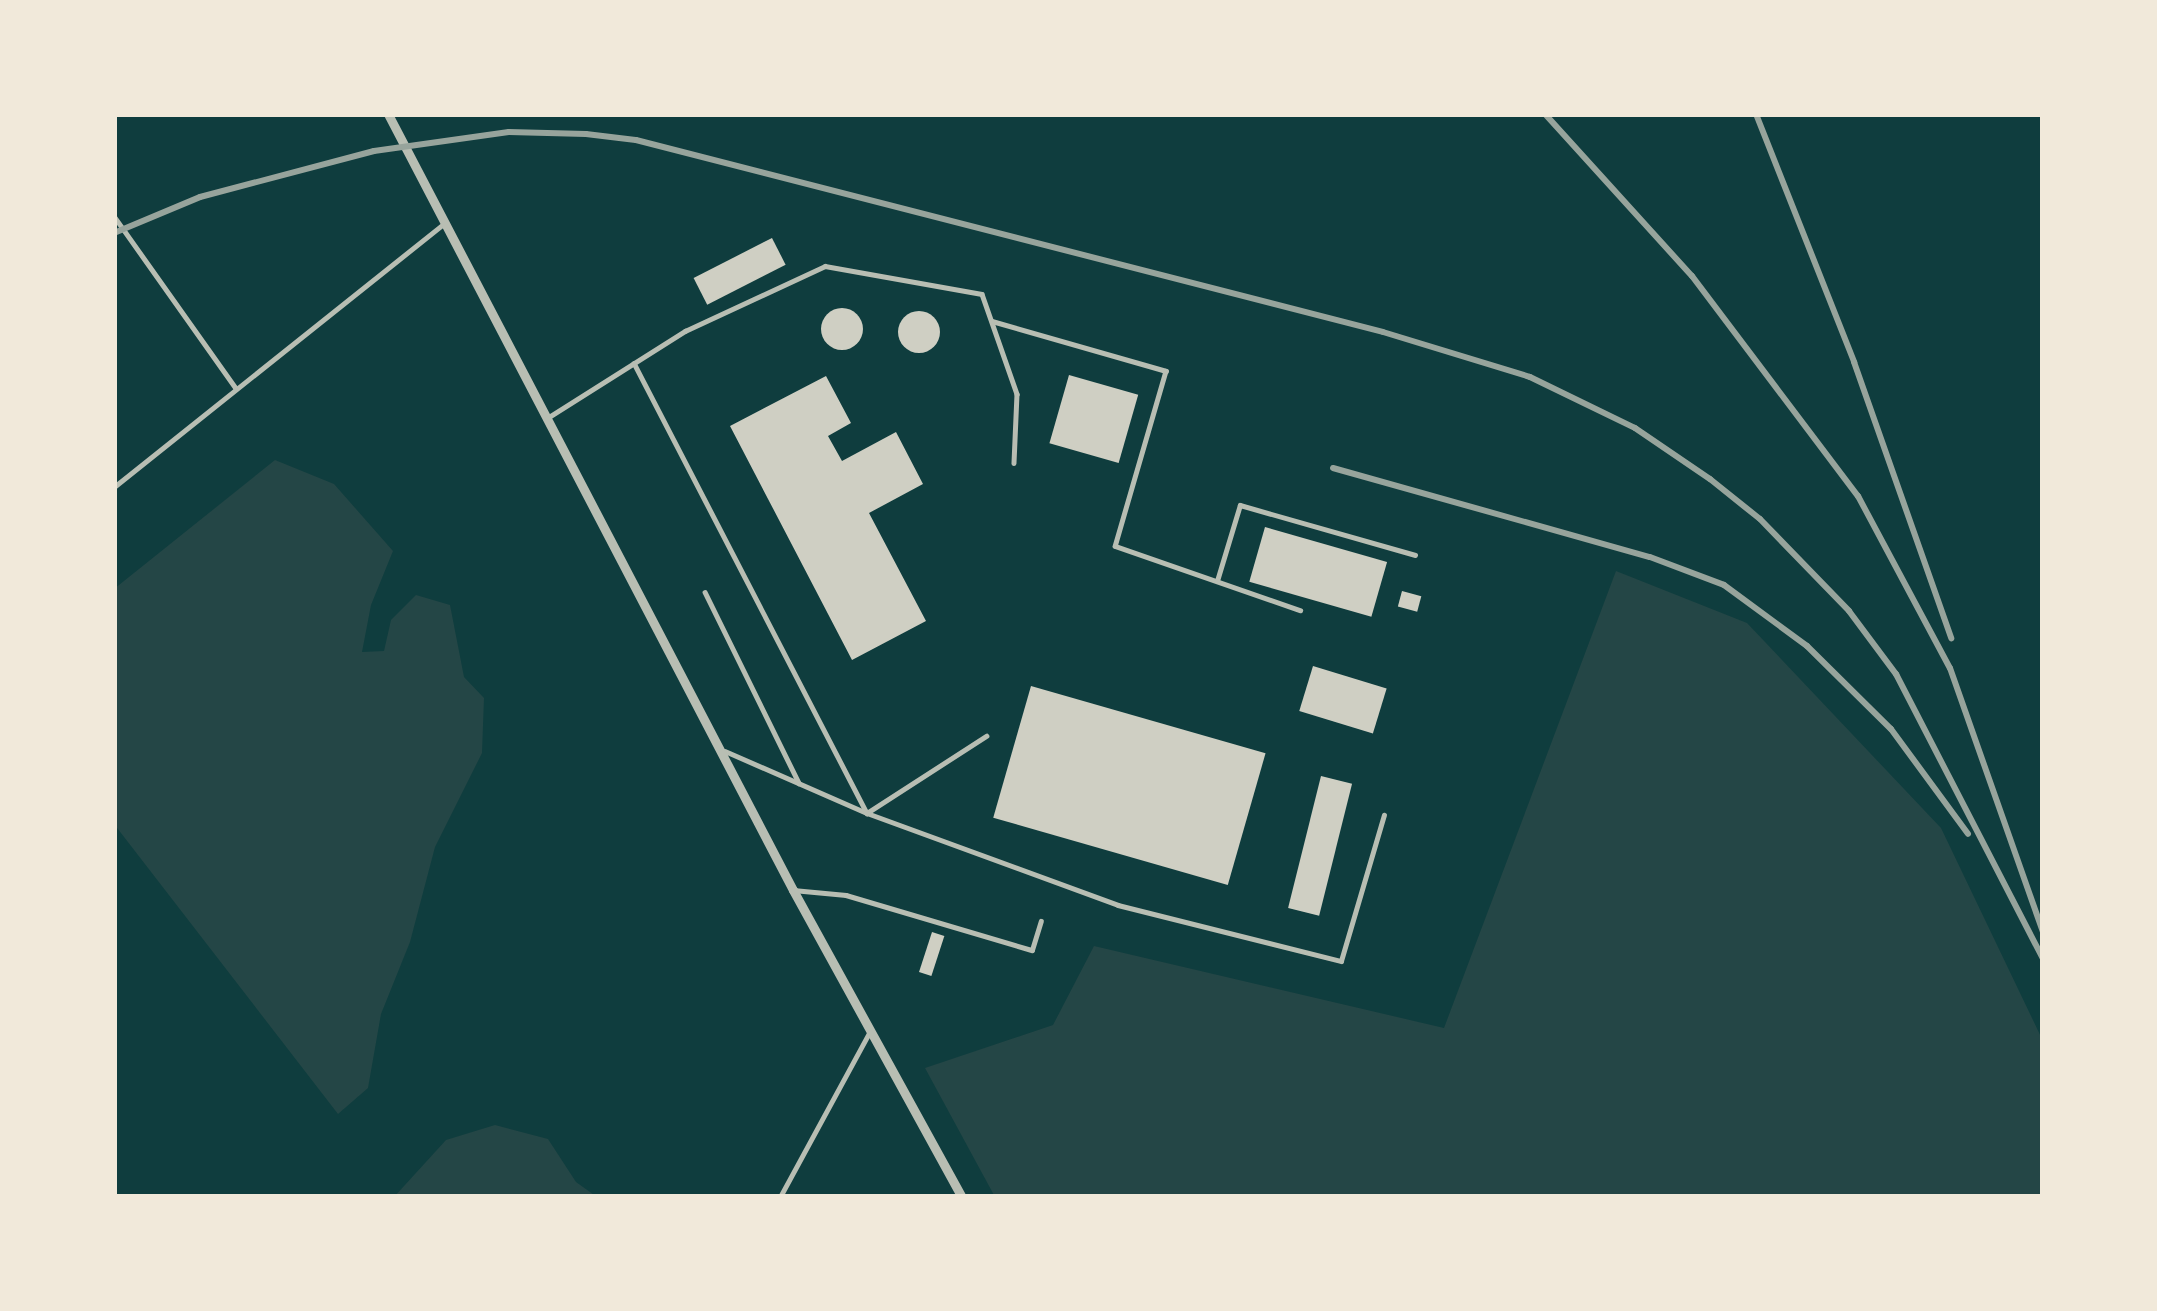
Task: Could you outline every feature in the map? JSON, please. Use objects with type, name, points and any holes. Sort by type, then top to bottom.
[{"type":"street","points":[[388,114],[793,890],[962,1197]]},
{"type":"lane","points":[[114,217],[237,389]]},
{"type":"lane","points":[[114,488],[445,222]]},
{"type":"lane","points":[[549,417],[685,331],[825,266],[982,294],[1017,394],[1014,463]]},
{"type":"lane","points":[[992,321],[1166,371],[1115,546],[1300,610]]},
{"type":"lane","points":[[634,363],[867,813]]},
{"type":"lane","points":[[1216,581],[1240,506],[1415,555]]},
{"type":"lane","points":[[705,592],[799,783]]},
{"type":"lane","points":[[867,813],[986,736]]},
{"type":"lane","points":[[721,749],[867,813],[1118,905],[1341,961],[1384,815]]},
{"type":"lane","points":[[793,890],[846,895],[1032,950],[1042,921]]},
{"type":"lane","points":[[780,1197],[870,1030]]},
{"type":"shaded area","points":[[275,460],[334,484],[393,551],[371,605],[362,652],[384,651],[391,620],[416,595],[450,605],[464,677],[484,698],[482,753],[435,847],[410,942],[381,1014],[368,1088],[338,1114],[114,824],[114,589]]},
{"type":"shaded area","points":[[1616,571],[1747,623],[1941,828],[2043,1041],[2043,1197],[995,1197],[925,1068],[1053,1025],[1094,946],[1444,1028]]},
{"type":"shaded area","points":[[495,1125],[548,1139],[576,1182],[597,1197],[394,1197],[446,1140]]},
{"type":"building","points":[[772,238],[786,265],[707,305],[694,278]]},
{"type":"building","points":[[842,308],[857,314],[863,329],[857,344],[842,350],[827,344],[821,329],[827,314]]},
{"type":"building","points":[[919,311],[934,317],[940,332],[934,347],[919,353],[904,347],[898,332],[904,317]]},
{"type":"building","points":[[1069,375],[1138,395],[1119,463],[1049,443]]},
{"type":"building","points":[[826,376],[851,423],[828,436],[842,461],[896,432],[923,484],[869,513],[926,621],[852,660],[730,426]]},
{"type":"building","points":[[1265,527],[1387,562],[1371,617],[1249,582]]},
{"type":"building","points":[[1402,591],[1421,596],[1417,612],[1398,606]]},
{"type":"building","points":[[1313,666],[1387,689],[1373,733],[1299,711]]},
{"type":"building","points":[[1031,686],[1266,753],[1228,885],[993,818]]},
{"type":"building","points":[[1321,776],[1352,784],[1319,916],[1288,908]]},
{"type":"building","points":[[932,932],[944,936],[931,976],[919,972]]},
{"type":"railway","points":[[1545,114],[1692,276],[1858,496],[1950,668],[2043,932]]},
{"type":"railway","points":[[1756,114],[1854,362],[1951,638]]},
{"type":"railway","points":[[114,233],[200,197],[374,151],[509,132],[586,134],[636,140],[1383,332],[1530,377],[1635,428],[1710,479],[1760,519],[1849,611],[1896,674],[2043,959]]},
{"type":"railway","points":[[1333,468],[1650,557],[1724,585],[1807,646],[1891,729],[1968,834]]}]
